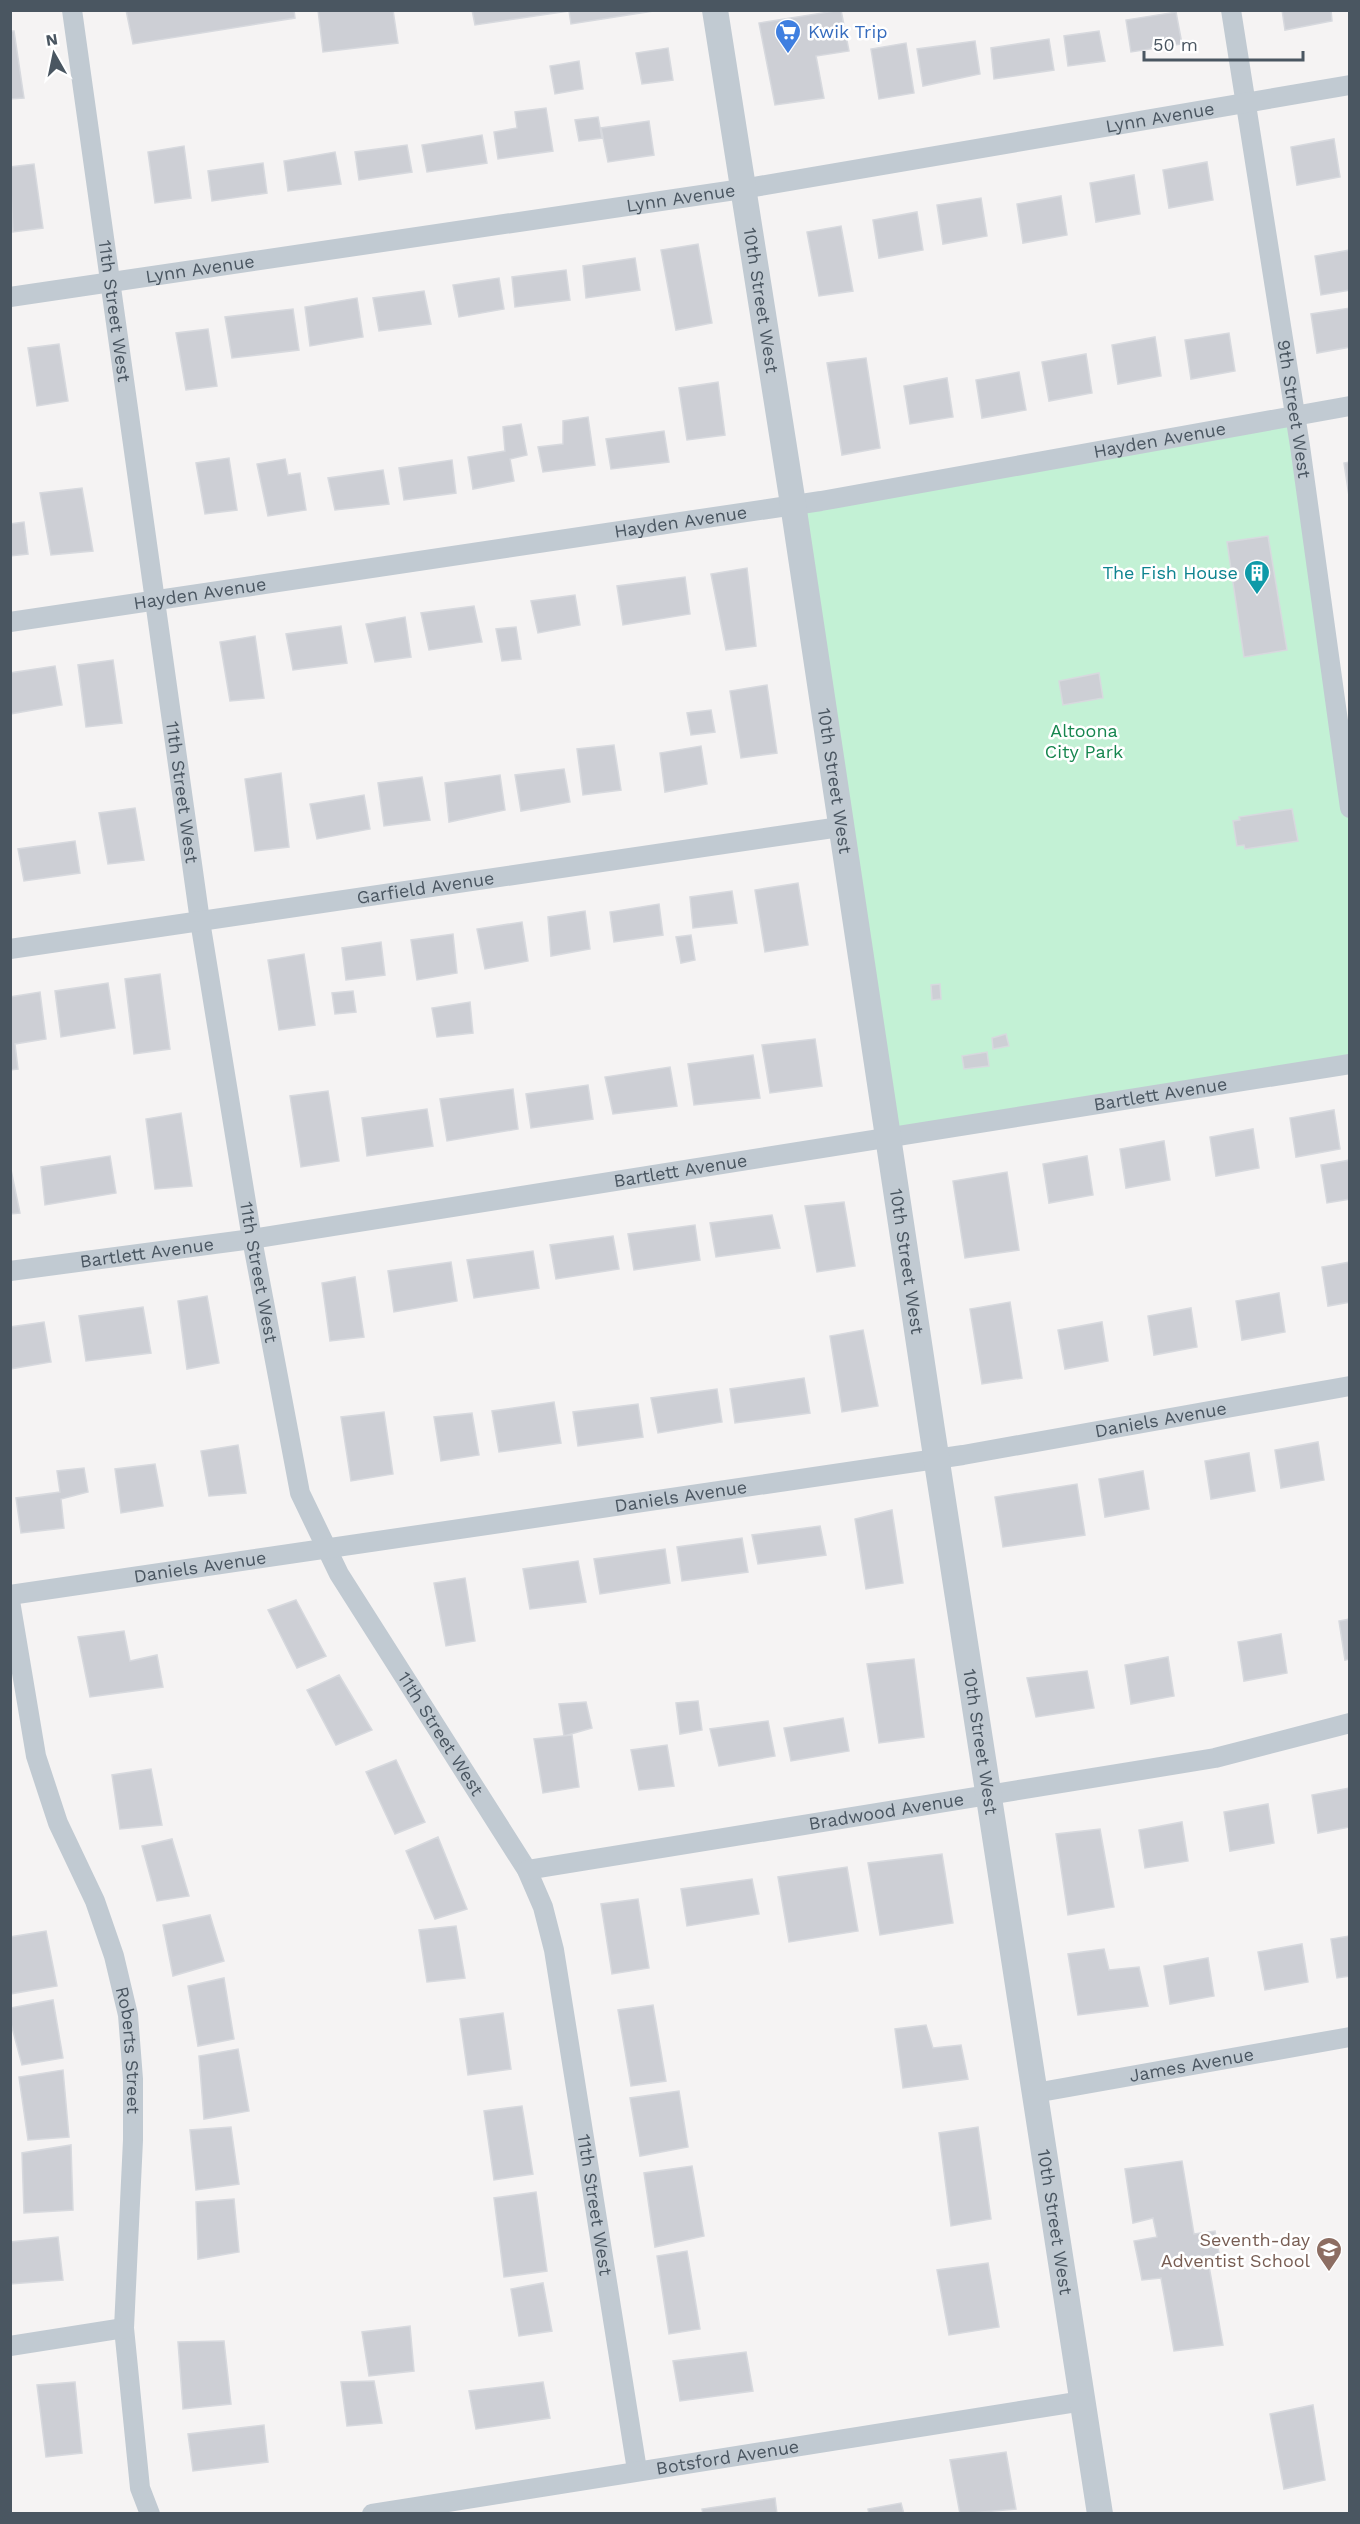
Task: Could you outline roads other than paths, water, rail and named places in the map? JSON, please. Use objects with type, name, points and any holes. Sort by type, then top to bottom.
[{"type":"street","name":"11th Street West","points":[[72,10],[200,921],[252,1239],[300,1494],[339,1574],[527,1870],[543,1907],[554,1950],[637,2470]]},
{"type":"street","name":"10th Street West","points":[[715,10],[793,504],[936,1459],[1100,2514]]},
{"type":"street","name":"9th Street West","points":[[1231,10],[1344,732],[1350,808]]},
{"type":"street","name":"Lynn Avenue","points":[[10,297],[742,189],[1350,85]]},
{"type":"street","name":"Hayden Avenue","points":[[10,622],[793,504],[1350,406]]},
{"type":"street","name":"Garfield Avenue","points":[[10,949],[840,827]]},
{"type":"street","name":"Bartlett Avenue","points":[[10,1271],[252,1239],[1350,1064]]},
{"type":"street","name":"Daniels Avenue","points":[[10,1594],[936,1459],[1350,1386]]},
{"type":"street","name":"Roberts Street","points":[[10,1601],[36,1756],[58,1823],[94,1901],[114,1956],[128,2015],[133,2079],[133,2140],[124,2328],[140,2488],[150,2514]]},
{"type":"street","name":"Bradwood Avenue","points":[[527,1870],[1215,1758],[1350,1723]]},
{"type":"street","name":"James Avenue","points":[[1035,2093],[1350,2037]]},
{"type":"street","points":[[10,2346],[124,2328]]},
{"type":"street","name":"Botsford Avenue","points":[[372,2514],[637,2470],[1083,2401]]},
{"type":"place","name":"Kwik Trip","points":[[788,55]]},
{"type":"place","name":"The Fish House","points":[[1257,596]]},
{"type":"place","name":"Seventh-day Adventist School","points":[[1329,2273]]},
{"type":"park label","name":"Altoona City Park","points":[[1084,741]]}]
